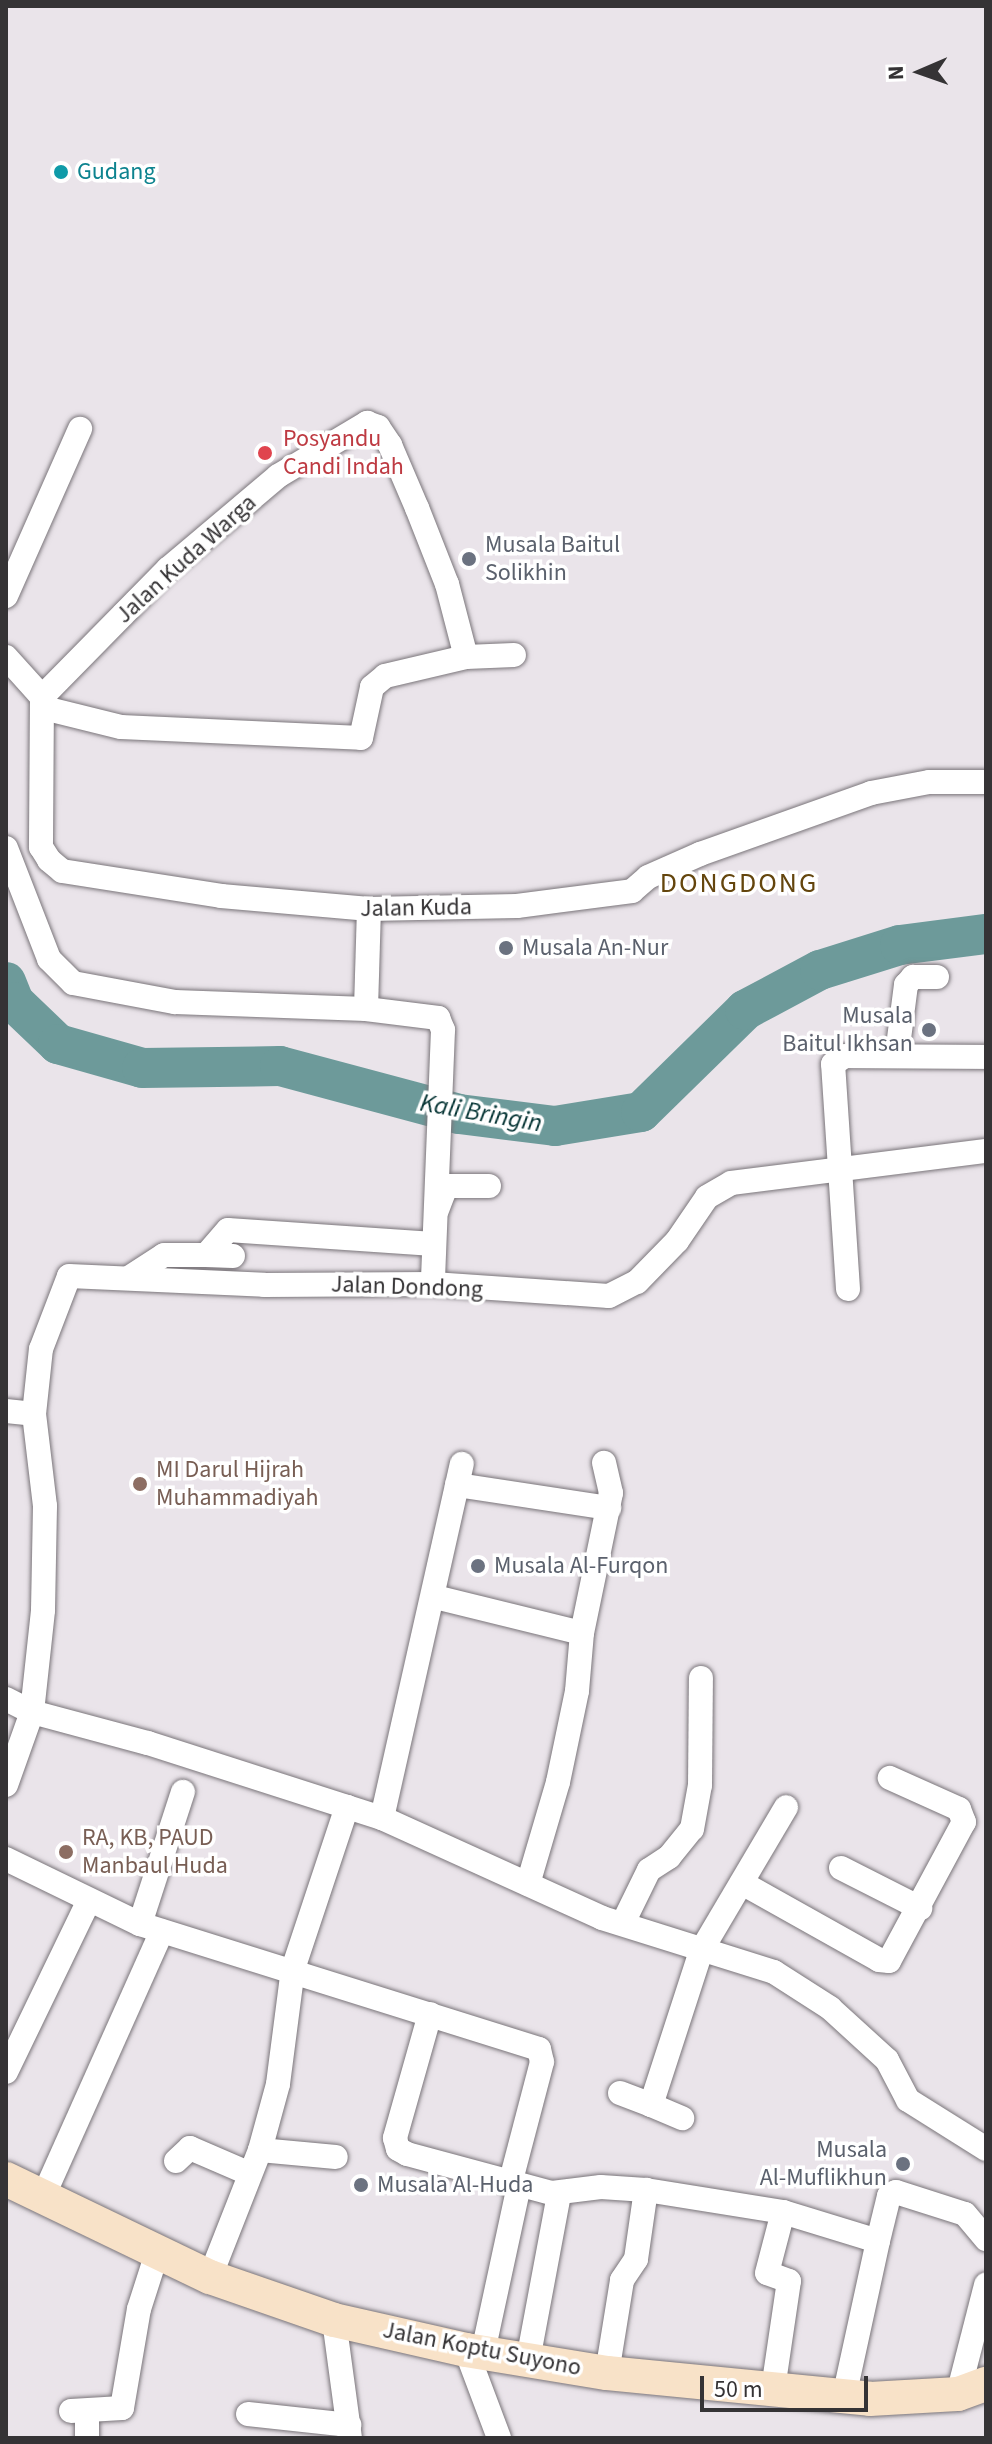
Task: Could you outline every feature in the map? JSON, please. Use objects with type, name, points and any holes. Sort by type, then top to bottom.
[{"type":"main road","name":"Jalan Koptu Suyono","points":[[6,2179],[210,2277],[334,2320],[474,2351],[607,2373],[844,2397],[972,2389]]},
{"type":"street","name":"Jalan Kuda Warga","points":[[43,703],[193,548],[278,476],[367,423],[381,430],[401,470],[447,584],[466,657]]},
{"type":"street","points":[[6,596],[80,429]]},
{"type":"street","points":[[6,657],[17,663],[43,703],[121,727],[361,738],[372,687],[379,679],[466,657],[514,655]]},
{"type":"street","name":"Jalan Kuda","points":[[43,703],[41,847],[62,871],[221,896],[369,909],[517,906],[632,891],[648,877],[700,854],[871,793],[929,782],[986,782]]},
{"type":"street","points":[[6,848],[49,959],[73,983],[175,1002],[366,1009],[438,1018],[443,1030],[433,1284]]},
{"type":"street","points":[[366,1009],[369,909]]},
{"type":"street","points":[[897,1054],[908,981],[937,977]]},
{"type":"street","points":[[848,1289],[833,1064],[845,1056],[986,1057]]},
{"type":"street","name":"Jalan Dondong","points":[[34,1414],[41,1349],[69,1276],[264,1285],[433,1284],[547,1295],[619,1293],[677,1241],[716,1190],[731,1183],[838,1166],[986,1151]]},
{"type":"street","points":[[435,1212],[446,1186],[489,1186]]},
{"type":"street","points":[[206,1255],[228,1230],[434,1244]]},
{"type":"street","points":[[130,1277],[164,1255],[233,1256]]},
{"type":"street","points":[[6,1411],[34,1414],[45,1506],[43,1610],[32,1712],[6,1785]]},
{"type":"street","points":[[528,1884],[558,1782],[577,1691],[582,1633],[609,1508],[611,1482],[604,1463]]},
{"type":"street","points":[[382,1818],[435,1597],[460,1474],[609,1508]]},
{"type":"street","points":[[435,1597],[582,1633]]},
{"type":"street","points":[[623,1923],[642,1880],[692,1829],[700,1785],[701,1678]]},
{"type":"street","points":[[6,1699],[32,1712],[148,1743],[382,1818],[623,1923],[701,1951],[774,1972],[809,1992],[892,2065],[908,2100],[986,2149]]},
{"type":"street","points":[[742,1883],[885,1961],[893,1957],[964,1817],[959,1809],[890,1778]]},
{"type":"street","points":[[43,2197],[151,1928],[183,1792]]},
{"type":"street","points":[[210,2277],[260,2150],[278,2084],[293,1969],[347,1807]]},
{"type":"street","points":[[651,2105],[701,1951],[786,1807]]},
{"type":"street","points":[[6,1859],[151,1928],[293,1969],[542,2055],[474,2351],[499,2438]]},
{"type":"street","points":[[841,1868],[920,1908]]},
{"type":"street","points":[[6,2072],[89,1900]]},
{"type":"street","points":[[430,2014],[395,2143],[407,2154],[559,2195],[601,2187],[646,2190],[783,2212],[878,2241]]},
{"type":"street","points":[[620,2093],[682,2118]]},
{"type":"street","points":[[176,2161],[190,2148],[250,2174]]},
{"type":"street","points":[[260,2150],[336,2157]]},
{"type":"street","points":[[607,2373],[622,2280],[636,2259],[646,2190]]},
{"type":"street","points":[[844,2397],[889,2196],[896,2192],[965,2214],[986,2239]]},
{"type":"street","points":[[528,2360],[559,2195]]},
{"type":"street","points":[[773,2389],[789,2283],[767,2273],[783,2212]]},
{"type":"street","points":[[87,2438],[79,2412],[118,2412],[123,2406],[139,2309],[157,2253]]},
{"type":"street","points":[[972,2389],[986,2285]]},
{"type":"street","points":[[248,2414],[349,2432],[334,2320]]},
{"type":"waterway","name":"Kali Bringin","points":[[6,982],[14,1002],[58,1044],[142,1068],[280,1066],[459,1114],[555,1126],[641,1112],[745,1010],[820,970],[900,945],[986,934]]},
{"type":"place","name":"Gudang","points":[[61,172]]},
{"type":"place","name":"Posyandu Candi Indah","points":[[265,453]]},
{"type":"place","name":"Musala Baitul Solikhin","points":[[469,559]]},
{"type":"place","name":"Musala An-Nur","points":[[506,948]]},
{"type":"place","name":"Musala Baitul Ikhsan","points":[[929,1030]]},
{"type":"place","name":"MI Darul Hijrah Muhammadiyah","points":[[140,1484]]},
{"type":"place","name":"Musala Al-Furqon","points":[[478,1566]]},
{"type":"place","name":"RA, KB, PAUD Manbaul Huda","points":[[66,1852]]},
{"type":"place","name":"Musala Al-Muflikhun","points":[[903,2164]]},
{"type":"place","name":"Musala Al-Huda","points":[[361,2185]]},
{"type":"district","name":"DONGDONG","points":[[739,883]]}]
